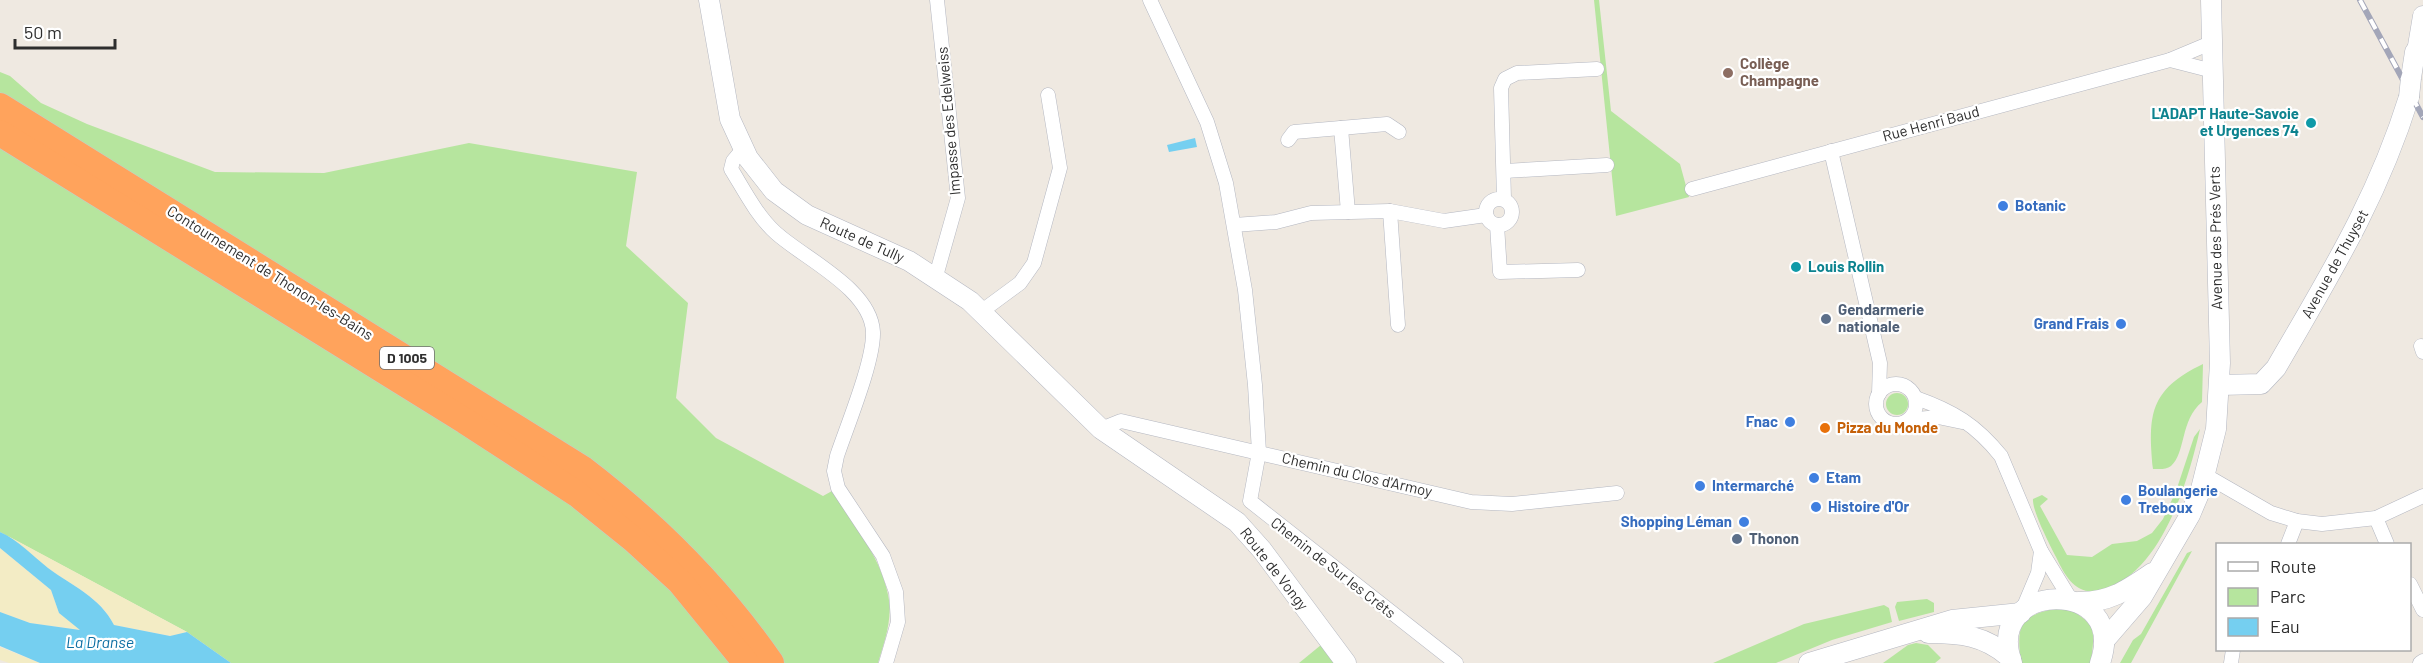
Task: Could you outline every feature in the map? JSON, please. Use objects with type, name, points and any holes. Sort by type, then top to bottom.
[{"type":"highway","name":"Contournement de Thonon-les-Bains","points":[[0,106],[584,469],[622,500],[703,577],[771,663]]},
{"type":"highway","name":"Contournement de Thonon-les-Bains","points":[[0,133],[474,427],[577,494],[634,540],[680,582],[746,663]]},
{"type":"street","name":"Route de Tully","points":[[709,0],[728,112],[743,149],[761,177],[790,204],[827,225],[909,261],[936,276],[982,311],[1101,429]]},
{"type":"street","name":"Impasse des Edelweiss","points":[[936,276],[958,198],[937,0]]},
{"type":"street","points":[[1150,0],[1214,138],[1234,225],[1250,336],[1259,452]]},
{"type":"street","name":"Avenue des Prés Verts","points":[[2205,475],[2216,429],[2220,385],[2211,0]]},
{"type":"street","name":"Avenue de Thuyset","points":[[2220,385],[2256,385],[2265,382],[2358,226],[2386,165],[2416,75],[2423,16]]},
{"type":"street","name":"Rue Henri Baud","points":[[1692,189],[2170,60],[2213,42]]},
{"type":"street","name":"Rue Henri Baud","points":[[2170,60],[2213,71]]},
{"type":"street","points":[[1504,199],[1502,88],[1505,79],[1517,73],[1597,69]]},
{"type":"street","points":[[982,311],[1020,283],[1034,263],[1060,168],[1048,95]]},
{"type":"street","points":[[1288,140],[1294,132],[1387,124],[1399,132]]},
{"type":"street","points":[[1341,128],[1348,212]]},
{"type":"street","points":[[743,149],[733,161],[731,169],[760,214],[775,232],[841,282],[860,300],[873,331],[871,352],[834,471],[838,488],[883,556],[896,592],[898,622],[886,663]]},
{"type":"street","points":[[1831,151],[1880,363],[1876,408],[1881,418],[1894,424],[1908,420],[1942,417],[1967,423]]},
{"type":"street","points":[[1505,171],[1607,165]]},
{"type":"street","points":[[1504,199],[1511,205],[1512,215],[1506,223],[1497,225],[1490,222],[1486,215],[1490,202],[1504,199]]},
{"type":"street","points":[[1234,225],[1276,222],[1311,213],[1390,211],[1444,221],[1486,215]]},
{"type":"street","points":[[1390,211],[1398,325]]},
{"type":"street","points":[[1497,225],[1500,272],[1578,270]]},
{"type":"street","points":[[1880,363],[1898,384],[1910,389],[1916,398],[1915,412],[1908,420]]},
{"type":"street","points":[[1879,394],[1888,386],[1898,384]]},
{"type":"street","points":[[1916,398],[1946,408],[1967,423],[1990,444],[2006,464],[2041,551],[2074,601],[2096,618],[2104,641],[2100,663]]},
{"type":"street","name":"Chemin du Clos d'Armoy","points":[[1101,429],[1121,421],[1472,502],[1512,504],[1617,493]]},
{"type":"street","name":"Route de Vongy","points":[[1101,429],[1237,522],[1262,550],[1346,663]]},
{"type":"street","name":"Chemin de Sur les Crêts","points":[[1259,452],[1250,501],[1456,663]]},
{"type":"street","points":[[2104,641],[2142,597],[2154,571],[2190,515],[2205,475],[2271,513],[2297,521],[2322,524],[2376,518],[2423,496]]},
{"type":"street","points":[[2376,518],[2387,543]]},
{"type":"street","points":[[2288,543],[2297,521]]},
{"type":"street","points":[[2011,661],[2010,634],[2035,580],[2041,551]]},
{"type":"street","points":[[1809,663],[1952,620],[2022,612],[2042,600],[2054,597],[2074,601],[2101,602],[2117,597],[2154,571]]},
{"type":"street","points":[[2411,588],[2423,610]]},
{"type":"street","points":[[1909,634],[1971,635],[1994,645],[2011,661]]},
{"type":"green space","points":[[1594,0],[1599,0],[1611,111],[1680,164],[1689,197],[1616,216]]},
{"type":"green space","points":[[0,72],[10,76],[41,103],[87,124],[215,172],[324,173],[469,143],[637,172],[626,246],[688,303],[676,398],[716,438],[823,496],[832,491],[866,542],[886,585],[889,616],[878,663],[782,663],[744,606],[687,543],[0,95]]},
{"type":"green space","points":[[0,146],[503,455],[640,556],[703,625],[732,663],[231,663],[187,632],[0,532]]},
{"type":"green space","points":[[2203,364],[2202,402],[2190,418],[2176,460],[2167,468],[2153,469],[2151,433],[2156,406],[2162,394],[2172,384]]},
{"type":"green space","points":[[1893,393],[1901,393],[1908,400],[1908,408],[1901,415],[1893,415],[1886,408],[1886,400]]},
{"type":"green space","points":[[2200,429],[2188,474],[2169,523],[2141,566],[2123,581],[2102,590],[2086,591],[2073,584],[2068,579],[2046,537],[2035,511],[2033,499],[2042,495],[2048,499],[2040,506],[2067,555],[2092,557],[2112,544],[2137,541],[2152,533],[2163,519],[2176,491],[2194,437]]},
{"type":"green space","points":[[2192,551],[2131,663],[2120,663],[2133,640],[2141,634],[2187,553]]},
{"type":"green space","points":[[1927,599],[1934,603],[1934,612],[1899,621],[1895,607],[1897,602]]},
{"type":"green space","points":[[1884,605],[1889,608],[1892,622],[1832,640],[1776,663],[1713,663],[1804,624]]},
{"type":"green space","points":[[2065,606],[2083,618],[2092,628],[2091,663],[2021,663],[2019,637],[2025,621],[2040,613]]},
{"type":"green space","points":[[1916,643],[1928,645],[1941,658],[1935,663],[1883,663],[1908,645]]},
{"type":"green space","points":[[1321,645],[1335,663],[1299,663]]},
{"type":"sand","points":[[8,536],[187,632],[171,636],[114,625],[94,599],[48,568]]},
{"type":"sand","points":[[0,548],[51,590],[59,613],[81,630],[30,623],[0,612]]},
{"type":"sand","points":[[0,647],[40,663],[9,663],[0,660]]},
{"type":"water","points":[[1195,138],[1197,147],[1169,152],[1167,145]]},
{"type":"water","name":"La Dranse","points":[[0,532],[93,599],[114,625],[170,636],[187,632],[231,663],[40,663],[0,646],[0,612],[30,623],[80,630],[59,613],[51,590],[0,548]]},
{"type":"railway","points":[[2360,0],[2423,117]]},
{"type":"place","name":"Collège Champagne","points":[[1728,73]]},
{"type":"place","name":"L'ADAPT Haute-Savoie et Urgences 74","points":[[2311,123]]},
{"type":"place","name":"Botanic","points":[[2003,206]]},
{"type":"place","name":"Louis Rollin","points":[[1796,267]]},
{"type":"place","name":"Gendarmerie nationale","points":[[1826,319]]},
{"type":"place","name":"Grand Frais","points":[[2121,324]]},
{"type":"place","name":"Fnac","points":[[1790,422]]},
{"type":"place","name":"Pizza du Monde","points":[[1825,428]]},
{"type":"place","name":"Etam","points":[[1814,478]]},
{"type":"place","name":"Intermarché","points":[[1700,486]]},
{"type":"place","name":"Boulangerie Treboux","points":[[2126,500]]},
{"type":"place","name":"Histoire d'Or","points":[[1816,507]]},
{"type":"place","name":"Shopping Léman","points":[[1744,522]]},
{"type":"place","name":"Thonon","points":[[1737,539]]}]
